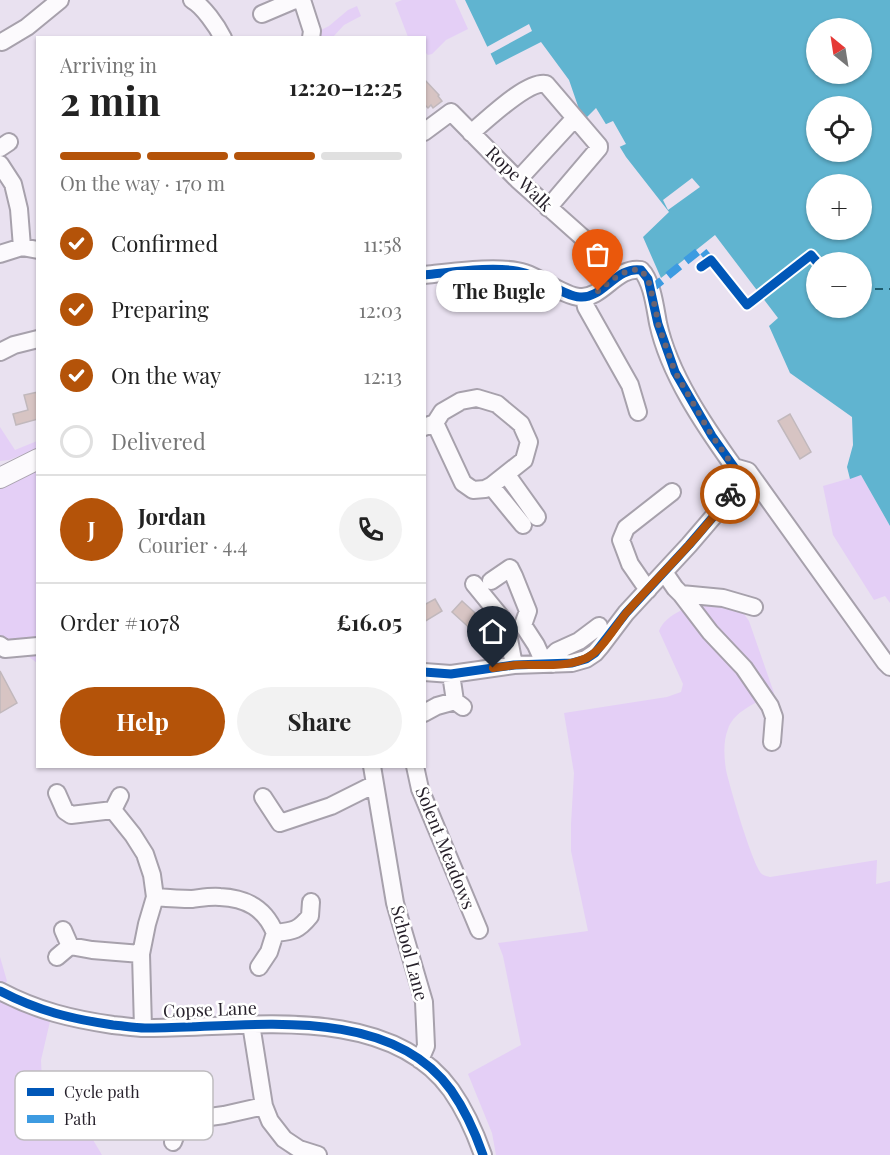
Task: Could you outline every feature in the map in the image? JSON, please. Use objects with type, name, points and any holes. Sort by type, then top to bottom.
[{"type":"main road","points":[[0,478],[36,460]]},
{"type":"street","points":[[2,42],[27,27],[60,0]]},
{"type":"street","points":[[192,0],[197,3],[222,36]]},
{"type":"street","points":[[262,14],[295,0]]},
{"type":"street","points":[[302,0],[312,31],[311,36]]},
{"type":"street","points":[[471,133],[519,94],[537,84],[546,84],[599,148],[548,208]]},
{"type":"street","name":"Rope Walk","points":[[426,131],[451,112],[518,180],[600,253],[618,276]]},
{"type":"street","points":[[518,180],[574,119]]},
{"type":"street","points":[[0,164],[13,184],[30,248],[0,254]]},
{"type":"street","points":[[426,275],[510,270],[533,276],[576,297],[584,297],[598,291],[618,276],[635,269],[641,270],[648,279],[658,324],[675,372],[712,436],[734,467],[734,488],[719,510],[626,613],[595,653],[586,659],[572,663],[514,665],[451,674],[426,672]]},
{"type":"street","points":[[584,297],[586,307],[630,385],[638,412]]},
{"type":"street","points":[[0,351],[36,340]]},
{"type":"street","points":[[477,398],[497,404],[520,424],[529,441],[524,460],[491,486],[473,490],[463,483],[430,425],[442,412],[461,401],[477,398]]},
{"type":"street","points":[[734,467],[748,471],[890,667]]},
{"type":"street","points":[[491,486],[530,521],[507,475]]},
{"type":"street","points":[[648,590],[630,564],[621,540],[626,528],[672,492]]},
{"type":"street","points":[[491,581],[510,568],[528,611],[523,625],[541,656],[552,662]]},
{"type":"street","points":[[664,572],[710,632],[744,668],[770,706],[774,717],[772,742]]},
{"type":"street","points":[[474,584],[501,617],[508,634],[514,665]]},
{"type":"street","points":[[681,594],[723,598],[754,608]]},
{"type":"street","points":[[552,662],[553,655],[557,651],[579,640],[599,626]]},
{"type":"street","points":[[0,645],[5,649],[36,646]]},
{"type":"street","points":[[426,712],[437,706],[459,704],[451,674]]},
{"type":"street","name":"School Lane","points":[[372,768],[395,903],[424,1002],[426,1046],[420,1060]]},
{"type":"street","name":"Solent Meadows","points":[[415,768],[420,789],[479,930]]},
{"type":"street","points":[[263,797],[280,823],[331,806],[375,784]]},
{"type":"street","points":[[57,793],[65,811],[71,815],[92,812],[116,803],[145,854],[152,875],[155,897],[141,954],[143,1028]]},
{"type":"street","points":[[155,897],[191,899],[219,896],[243,900],[262,912],[271,923],[275,933],[269,952],[260,967]]},
{"type":"street","points":[[275,933],[294,931],[310,916],[311,902]]},
{"type":"street","points":[[63,945],[141,954]]},
{"type":"street","name":"Copse Lane","points":[[0,991],[28,1005],[52,1013],[98,1023],[143,1028],[251,1024],[299,1025],[347,1031],[383,1041],[420,1060]]},
{"type":"street","points":[[251,1024],[264,1106],[270,1121],[298,1152],[318,1155]]},
{"type":"street","points":[[420,1060],[450,1088],[475,1132],[483,1155]]},
{"type":"street","points":[[213,1117],[264,1106]]},
{"type":"shaded area","points":[[402,0],[455,0],[468,29],[446,40],[428,55],[426,36],[408,36],[395,3]]},
{"type":"shaded area","points":[[357,6],[361,16],[344,25],[334,36],[319,36],[321,30]]},
{"type":"shaded area","points":[[0,427],[15,450],[36,441],[36,449],[9,460],[0,461]]},
{"type":"shaded area","points":[[36,462],[36,662],[19,649],[0,649],[0,481]]},
{"type":"shaded area","points":[[861,475],[890,526],[890,603],[885,596],[874,600],[833,535],[823,486]]},
{"type":"shaded area","points":[[711,602],[742,611],[749,621],[774,693],[735,717],[726,734],[725,744],[728,778],[758,868],[763,875],[770,877],[877,860],[876,884],[890,881],[890,1155],[496,1155],[492,1133],[468,1074],[521,1045],[503,956],[498,943],[588,931],[571,851],[574,773],[564,713],[667,697],[681,692],[683,684],[659,631],[674,614],[688,607]]},
{"type":"shaded area","points":[[0,957],[7,981],[1,992],[52,1013],[41,1060],[42,1071],[15,1071],[15,1140],[93,1140],[102,1155],[0,1155]]},
{"type":"water","points":[[465,0],[890,0],[890,526],[861,475],[850,479],[847,467],[853,445],[852,417],[790,373],[769,326],[778,318],[715,235],[661,278],[643,237],[669,212],[626,157],[596,108],[585,119],[569,80],[541,42],[496,65]]},
{"type":"pier","points":[[529,24],[532,31],[488,55],[485,48]]},
{"type":"pier","points":[[613,121],[626,144],[617,148],[604,125]]},
{"type":"pier","points":[[692,178],[700,187],[668,210],[663,200]]},
{"type":"building","points":[[426,81],[442,101],[433,108],[431,105],[428,108],[426,106]]},
{"type":"building","points":[[36,392],[36,420],[16,425],[13,414],[28,410],[24,395]]},
{"type":"building","points":[[790,414],[811,452],[800,459],[778,421]]},
{"type":"building","points":[[435,599],[442,611],[426,621],[426,604]]},
{"type":"building","points":[[462,601],[496,632],[486,643],[452,612]]},
{"type":"building","points":[[0,671],[17,703],[0,713]]},
{"type":"ferry route","points":[[872,289],[890,289]]},
{"type":"marked path","points":[[650,290],[701,249],[713,263]]},
{"type":"cycle path","points":[[701,267],[711,260],[747,305],[806,259]]},
{"type":"cycle path","points":[[426,275],[476,270],[515,271],[531,275],[568,294],[580,297],[596,293],[624,273],[641,270],[648,279],[658,324],[675,372],[712,436],[734,467],[734,488],[719,510],[626,613],[595,653],[586,659],[572,663],[514,665],[451,674],[426,672]]},
{"type":"cycle path","points":[[0,991],[55,1013],[113,1025],[145,1028],[266,1024],[309,1026],[350,1031],[389,1042],[423,1062],[451,1090],[469,1121],[483,1155]]},
{"type":"way so far","points":[[598,291],[618,276],[631,270],[641,270],[645,274],[658,324],[675,372],[712,436],[734,467],[734,488],[730,494]]},
{"type":"place","name":"The Bugle","points":[[598,291]]},
{"type":"route","points":[[493,668],[572,663],[586,659],[595,653],[626,613],[689,545],[730,494]]}]
